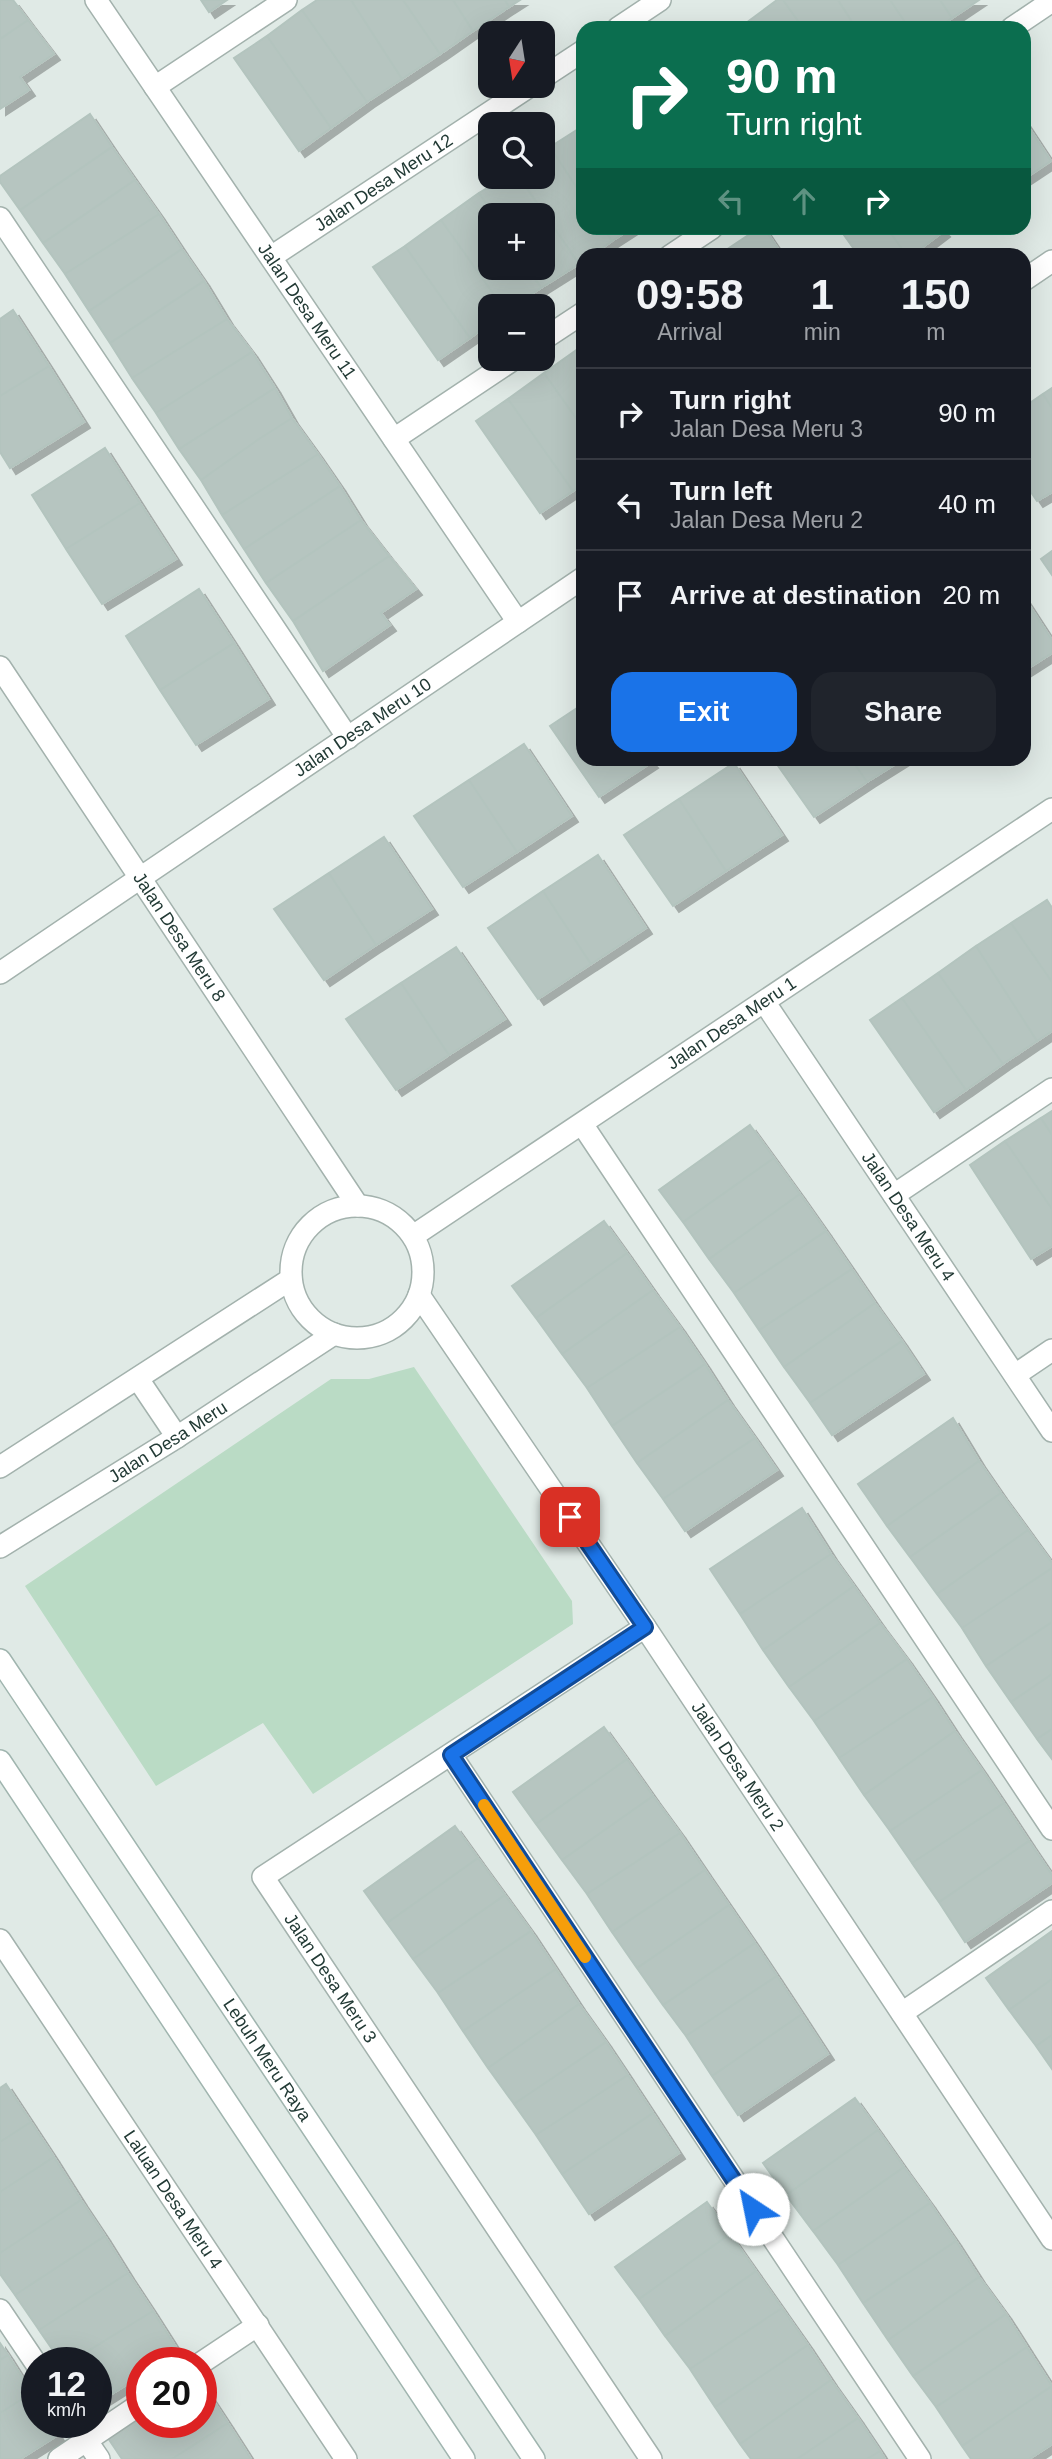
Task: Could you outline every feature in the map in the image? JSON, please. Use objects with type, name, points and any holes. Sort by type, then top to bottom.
[{"type":"street","name":"Jalan Desa Meru 11","points":[[96,0],[518,622]]},
{"type":"street","points":[[155,87],[286,0]]},
{"type":"street","points":[[628,21],[660,0]]},
{"type":"street","points":[[1022,21],[1052,1]]},
{"type":"street","points":[[555,69],[576,56]]},
{"type":"street","name":"Jalan Desa Meru 12","points":[[271,257],[512,98]]},
{"type":"street","points":[[0,218],[348,738]]},
{"type":"street","points":[[682,248],[702,235]]},
{"type":"street","points":[[1031,275],[1052,261]]},
{"type":"street","points":[[555,331],[576,318]]},
{"type":"street","points":[[394,439],[496,371]]},
{"type":"street","name":"Jalan Desa Meru 10","points":[[0,973],[576,583]]},
{"type":"street","name":"Jalan Desa Meru 8","points":[[0,667],[358,1206]]},
{"type":"street","name":"Jalan Desa Meru 1","points":[[413,1236],[1052,809]]},
{"type":"street","name":"Jalan Desa Meru 4","points":[[765,1003],[1052,1431]]},
{"type":"street","points":[[894,1195],[1052,1088]]},
{"type":"street","points":[[582,1124],[1052,1829]]},
{"type":"street","points":[[358,1206],[379,1210],[398,1220],[413,1236],[421,1255],[424,1275],[419,1295],[409,1313],[394,1327],[375,1335],[355,1338],[334,1334],[318,1325],[305,1313],[295,1297],[291,1279],[297,1243],[307,1227],[340,1208],[358,1206]]},
{"type":"street","points":[[0,1468],[291,1279]]},
{"type":"street","name":"Jalan Desa Meru 2","points":[[419,1295],[645,1627],[1052,2239]]},
{"type":"street","name":"Jalan Desa Meru","points":[[0,1547],[177,1437],[334,1334]]},
{"type":"street","points":[[1014,1375],[1052,1350]]},
{"type":"street","points":[[138,1379],[177,1437]]},
{"type":"street","name":"Jalan Desa Meru 3","points":[[645,1627],[263,1877],[650,2459]]},
{"type":"street","name":"Lebuh Meru Raya","points":[[0,1660],[534,2459]]},
{"type":"street","points":[[451,1755],[920,2459]]},
{"type":"street","points":[[0,1760],[464,2459]]},
{"type":"street","points":[[902,2013],[1052,1911]]},
{"type":"street","name":"Laluan Desa Meru 4","points":[[0,1940],[346,2459]]},
{"type":"street","points":[[0,2310],[25,2347]]},
{"type":"street","points":[[217,2352],[258,2325]]},
{"type":"street","points":[[59,2459],[126,2414]]},
{"type":"street","points":[[85,2438],[99,2459]]},
{"type":"green space","points":[[414,1367],[572,1601],[573,1624],[313,1794],[263,1723],[156,1786],[25,1586],[331,1379],[369,1379]]},
{"type":"building","points":[[0,0],[13,0],[28,20],[0,39]]},
{"type":"building","points":[[201,0],[227,0],[209,12]]},
{"type":"building","points":[[317,0],[351,0],[402,79],[367,102],[302,10]]},
{"type":"building","points":[[351,0],[403,0],[440,54],[402,79]]},
{"type":"building","points":[[403,0],[453,0],[473,31],[440,54]]},
{"type":"building","points":[[453,0],[505,0],[509,7],[488,21],[478,21],[478,28],[473,31]]},
{"type":"building","points":[[505,0],[520,0],[509,7]]},
{"type":"building","points":[[777,0],[783,0],[798,21],[749,21]]},
{"type":"building","points":[[783,0],[838,0],[852,21],[798,21]]},
{"type":"building","points":[[838,0],[890,0],[904,21],[852,21]]},
{"type":"building","points":[[890,0],[940,0],[952,18],[948,21],[904,21]]},
{"type":"building","points":[[940,0],[979,0],[952,18]]},
{"type":"building","points":[[302,10],[367,102],[331,128],[267,36]]},
{"type":"building","points":[[28,20],[54,54],[20,77],[29,90],[0,109],[0,39]]},
{"type":"building","points":[[267,36],[331,128],[299,151],[234,58]]},
{"type":"building","points":[[90,114],[112,147],[20,210],[0,182],[0,176]]},
{"type":"building","points":[[576,130],[576,186],[555,155],[555,144]]},
{"type":"building","points":[[1031,131],[1051,161],[1031,174]]},
{"type":"building","points":[[112,147],[135,180],[43,243],[20,210]]},
{"type":"building","points":[[555,155],[576,186],[576,235],[608,235],[612,241],[602,248],[576,248],[576,260],[555,229],[555,203],[537,203],[527,189],[555,189]]},
{"type":"building","points":[[135,180],[159,214],[65,274],[43,243]]},
{"type":"building","points":[[486,189],[527,189],[537,203],[486,203],[479,193]]},
{"type":"building","points":[[479,193],[486,203],[478,203],[478,272],[441,220]]},
{"type":"building","points":[[159,214],[182,249],[89,311],[65,274]]},
{"type":"building","points":[[441,220],[478,272],[478,280],[484,280],[493,294],[478,294],[478,332],[470,338],[405,246]]},
{"type":"building","points":[[555,229],[576,260],[576,266],[555,279]]},
{"type":"building","points":[[608,235],[621,235],[612,241]]},
{"type":"building","points":[[748,235],[769,235],[778,248],[729,248]]},
{"type":"building","points":[[844,235],[892,235],[901,248],[853,248]]},
{"type":"building","points":[[892,235],[939,235],[922,248],[901,248]]},
{"type":"building","points":[[405,246],[470,338],[438,360],[373,267]]},
{"type":"building","points":[[182,249],[204,281],[110,343],[89,311]]},
{"type":"building","points":[[484,280],[536,280],[541,288],[532,294],[493,294]]},
{"type":"building","points":[[536,280],[554,280],[541,288]]},
{"type":"building","points":[[204,281],[227,319],[132,378],[110,343]]},
{"type":"building","points":[[13,310],[49,366],[0,396],[0,319]]},
{"type":"building","points":[[227,319],[252,352],[156,413],[132,378]]},
{"type":"building","points":[[576,350],[576,418],[544,373],[555,371],[555,365]]},
{"type":"building","points":[[252,352],[275,388],[179,449],[156,413]]},
{"type":"building","points":[[49,366],[84,422],[10,468],[0,452],[0,396]]},
{"type":"building","points":[[544,373],[576,418],[576,489],[573,491],[508,399]]},
{"type":"building","points":[[275,388],[292,418],[201,480],[179,449]]},
{"type":"building","points":[[1052,388],[1052,408],[1043,394]]},
{"type":"building","points":[[1043,394],[1052,408],[1052,492],[1037,501],[1031,492],[1031,402]]},
{"type":"building","points":[[508,399],[573,491],[540,513],[476,421]]},
{"type":"building","points":[[292,418],[318,454],[222,515],[201,480]]},
{"type":"building","points":[[105,448],[140,503],[66,549],[32,495]]},
{"type":"building","points":[[318,454],[340,486],[244,549],[222,515]]},
{"type":"building","points":[[340,486],[361,520],[266,583],[244,549]]},
{"type":"building","points":[[140,503],[176,559],[102,604],[66,549]]},
{"type":"building","points":[[361,520],[389,556],[293,621],[266,583]]},
{"type":"building","points":[[1052,551],[1052,575],[1041,559]]},
{"type":"building","points":[[389,556],[416,589],[381,613],[390,625],[323,671],[293,621]]},
{"type":"building","points":[[199,589],[234,643],[160,690],[126,636]]},
{"type":"building","points":[[1031,608],[1052,640],[1052,653],[1031,666]]},
{"type":"building","points":[[234,643],[269,699],[196,745],[160,690]]},
{"type":"building","points":[[576,709],[576,764],[550,726]]},
{"type":"building","points":[[524,744],[572,816],[517,852],[469,780]]},
{"type":"building","points":[[578,766],[646,766],[599,797]]},
{"type":"building","points":[[729,766],[736,766],[782,835],[726,871],[679,799]]},
{"type":"building","points":[[778,766],[856,766],[867,782],[814,817]]},
{"type":"building","points":[[856,766],[892,766],[867,782]]},
{"type":"building","points":[[469,780],[517,852],[463,887],[414,816]]},
{"type":"building","points":[[679,799],[726,871],[673,906],[624,835]]},
{"type":"building","points":[[384,837],[432,909],[376,945],[329,873]]},
{"type":"building","points":[[598,855],[646,928],[591,964],[543,891]]},
{"type":"building","points":[[329,873],[376,945],[324,980],[274,909]]},
{"type":"building","points":[[543,891],[591,964],[538,999],[488,928]]},
{"type":"building","points":[[1047,900],[1052,908],[1052,982],[1011,923]]},
{"type":"building","points":[[1011,923],[1052,982],[1052,1031],[1037,1041],[976,946]]},
{"type":"building","points":[[976,946],[1037,1041],[1003,1064],[938,973]]},
{"type":"building","points":[[456,947],[505,1019],[449,1055],[401,983]]},
{"type":"building","points":[[938,973],[1003,1064],[966,1090],[902,998]]},
{"type":"building","points":[[401,983],[449,1055],[396,1090],[346,1019]]},
{"type":"building","points":[[902,998],[966,1090],[934,1112],[870,1020]]},
{"type":"building","points":[[1052,1111],[1052,1135],[1041,1118]]},
{"type":"building","points":[[1041,1118],[1052,1135],[1052,1209],[1005,1141]]},
{"type":"building","points":[[750,1125],[774,1158],[683,1222],[659,1190]]},
{"type":"building","points":[[1005,1141],[1052,1209],[1052,1246],[1031,1259],[970,1165]]},
{"type":"building","points":[[774,1158],[800,1194],[709,1259],[683,1222]]},
{"type":"building","points":[[800,1194],[826,1231],[734,1293],[709,1259]]},
{"type":"building","points":[[604,1221],[627,1253],[536,1318],[512,1286]]},
{"type":"building","points":[[826,1231],[852,1269],[759,1330],[734,1293]]},
{"type":"building","points":[[627,1253],[653,1290],[562,1354],[536,1318]]},
{"type":"building","points":[[852,1269],[875,1303],[784,1367],[759,1330]]},
{"type":"building","points":[[653,1290],[680,1327],[587,1388],[562,1354]]},
{"type":"building","points":[[875,1303],[902,1341],[810,1403],[784,1367]]},
{"type":"building","points":[[680,1327],[705,1364],[612,1426],[587,1388]]},
{"type":"building","points":[[902,1341],[924,1374],[832,1435],[810,1403]]},
{"type":"building","points":[[705,1364],[728,1400],[637,1463],[612,1426]]},
{"type":"building","points":[[728,1400],[755,1438],[663,1499],[637,1463]]},
{"type":"building","points":[[953,1418],[979,1461],[887,1526],[858,1484]]},
{"type":"building","points":[[755,1438],[777,1470],[685,1531],[663,1499]]},
{"type":"building","points":[[979,1461],[1001,1493],[910,1557],[887,1526]]},
{"type":"building","points":[[1001,1493],[1028,1530],[937,1594],[910,1557]]},
{"type":"building","points":[[802,1508],[831,1554],[740,1614],[710,1569]]},
{"type":"building","points":[[1028,1530],[1052,1563],[1052,1568],[962,1628],[937,1594]]},
{"type":"building","points":[[831,1554],[854,1586],[763,1650],[740,1614]]},
{"type":"building","points":[[1052,1568],[1052,1622],[986,1666],[962,1628]]},
{"type":"building","points":[[854,1586],[880,1623],[789,1687],[763,1650]]},
{"type":"building","points":[[1052,1622],[1052,1674],[1011,1702],[986,1666]]},
{"type":"building","points":[[880,1623],[907,1659],[814,1721],[789,1687]]},
{"type":"building","points":[[907,1659],[933,1697],[839,1758],[814,1721]]},
{"type":"building","points":[[1052,1674],[1052,1729],[1037,1739],[1011,1702]]},
{"type":"building","points":[[933,1697],[955,1731],[864,1795],[839,1758]]},
{"type":"building","points":[[604,1727],[627,1759],[536,1824],[513,1792]]},
{"type":"building","points":[[1052,1729],[1052,1759],[1037,1739]]},
{"type":"building","points":[[955,1731],[982,1770],[890,1831],[864,1795]]},
{"type":"building","points":[[627,1759],[653,1796],[562,1860],[536,1824]]},
{"type":"building","points":[[982,1770],[1004,1803],[912,1863],[890,1831]]},
{"type":"building","points":[[653,1796],[680,1833],[587,1894],[562,1860]]},
{"type":"building","points":[[1004,1803],[1029,1841],[939,1902],[912,1863]]},
{"type":"building","points":[[455,1826],[478,1858],[387,1923],[364,1891]]},
{"type":"building","points":[[680,1833],[705,1870],[612,1932],[587,1894]]},
{"type":"building","points":[[1029,1841],[1052,1875],[1052,1883],[965,1942],[939,1902]]},
{"type":"building","points":[[478,1858],[505,1895],[413,1959],[387,1923]]},
{"type":"building","points":[[705,1870],[729,1905],[637,1968],[612,1932]]},
{"type":"building","points":[[505,1895],[531,1931],[438,1993],[413,1959]]},
{"type":"building","points":[[729,1905],[755,1943],[663,2005],[637,1968]]},
{"type":"building","points":[[531,1931],[556,1969],[463,2031],[438,1993]]},
{"type":"building","points":[[1052,1931],[1052,1979],[1009,2010],[986,1978]]},
{"type":"building","points":[[755,1943],[777,1976],[686,2036],[663,2005]]},
{"type":"building","points":[[556,1969],[579,2004],[488,2068],[463,2031]]},
{"type":"building","points":[[777,1976],[802,2014],[712,2076],[686,2036]]},
{"type":"building","points":[[1052,1979],[1052,2035],[1036,2046],[1009,2010]]},
{"type":"building","points":[[579,2004],[606,2042],[514,2104],[488,2068]]},
{"type":"building","points":[[802,2014],[828,2054],[738,2115],[712,2076]]},
{"type":"building","points":[[1052,2035],[1052,2069],[1036,2046]]},
{"type":"building","points":[[606,2042],[628,2075],[536,2135],[514,2104]]},
{"type":"building","points":[[628,2075],[653,2113],[562,2174],[536,2135]]},
{"type":"building","points":[[6,2084],[31,2122],[0,2142],[0,2088]]},
{"type":"building","points":[[855,2098],[878,2130],[786,2195],[763,2163]]},
{"type":"building","points":[[653,2113],[679,2153],[589,2214],[562,2174]]},
{"type":"building","points":[[31,2122],[54,2157],[0,2192],[0,2142]]},
{"type":"building","points":[[878,2130],[904,2167],[813,2231],[786,2195]]},
{"type":"building","points":[[54,2157],[81,2200],[0,2253],[0,2192]]},
{"type":"building","points":[[904,2167],[930,2203],[838,2265],[813,2231]]},
{"type":"building","points":[[81,2200],[105,2236],[15,2295],[0,2274],[0,2253]]},
{"type":"building","points":[[707,2202],[730,2234],[639,2299],[615,2267]]},
{"type":"building","points":[[930,2203],[956,2241],[863,2303],[838,2265]]},
{"type":"building","points":[[730,2234],[756,2271],[665,2336],[639,2299]]},
{"type":"building","points":[[105,2236],[128,2273],[39,2330],[15,2295]]},
{"type":"building","points":[[956,2241],[979,2277],[888,2340],[863,2303]]},
{"type":"building","points":[[756,2271],[782,2308],[690,2369],[665,2336]]},
{"type":"building","points":[[128,2273],[153,2311],[94,2347],[51,2347],[39,2330]]},
{"type":"building","points":[[979,2277],[1006,2314],[913,2376],[888,2340]]},
{"type":"building","points":[[782,2308],[808,2345],[715,2407],[690,2369]]},
{"type":"building","points":[[153,2311],[176,2347],[126,2347],[126,2385],[112,2394],[112,2347],[94,2347]]},
{"type":"building","points":[[1006,2314],[1027,2347],[936,2407],[913,2376]]},
{"type":"building","points":[[0,2343],[8,2355],[0,2360]]},
{"type":"building","points":[[808,2345],[831,2380],[740,2444],[715,2407]]},
{"type":"building","points":[[1027,2347],[1052,2386],[962,2446],[936,2407]]},
{"type":"building","points":[[8,2355],[21,2376],[21,2400],[0,2413],[0,2360]]},
{"type":"building","points":[[831,2380],[858,2418],[797,2459],[751,2459],[740,2444]]},
{"type":"building","points":[[1052,2386],[1052,2444],[1029,2459],[971,2459],[962,2446]]},
{"type":"building","points":[[21,2400],[21,2438],[53,2438],[20,2459],[0,2459],[0,2413]]},
{"type":"building","points":[[217,2406],[228,2423],[217,2430]]},
{"type":"building","points":[[858,2418],[880,2451],[867,2459],[797,2459]]},
{"type":"building","points":[[228,2423],[251,2459],[172,2459],[205,2438],[217,2438],[217,2430]]},
{"type":"building","points":[[126,2427],[126,2438],[205,2438],[172,2459],[122,2459],[108,2438],[112,2438]]},
{"type":"building","points":[[880,2451],[885,2459],[867,2459]]},
{"type":"slow traffic","points":[[484,1805],[585,1957]]},
{"type":"route","points":[[570,1517],[645,1627],[451,1755],[753,2209]]}]
